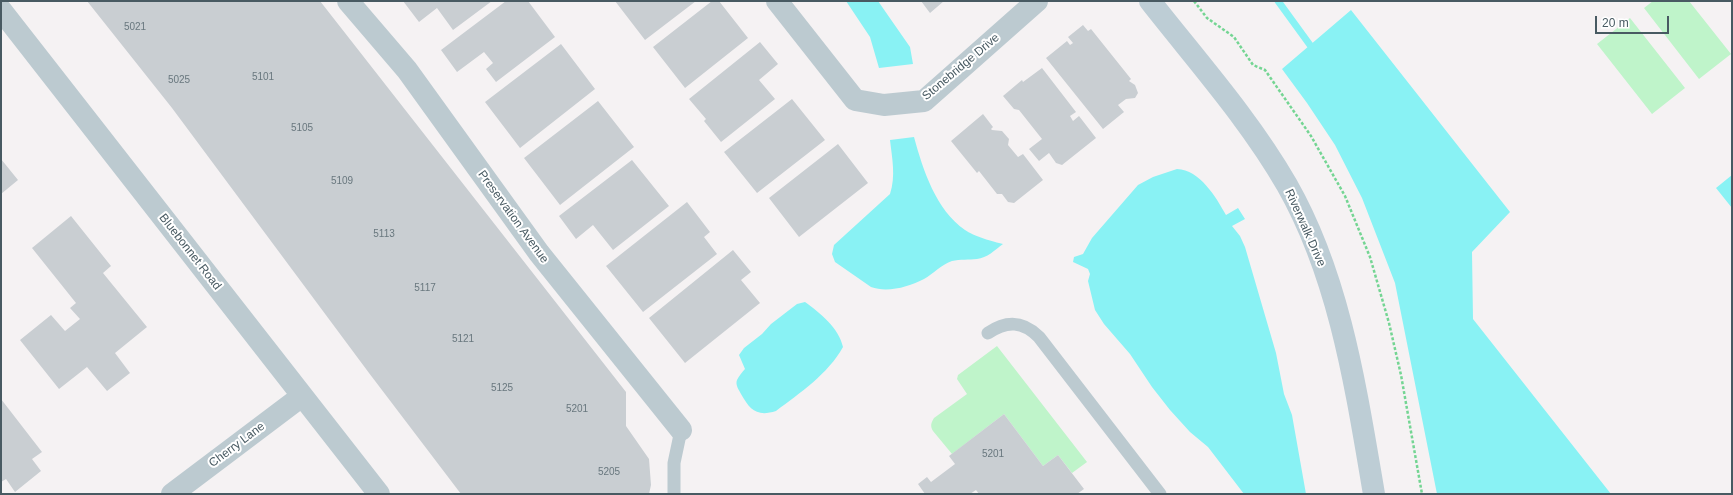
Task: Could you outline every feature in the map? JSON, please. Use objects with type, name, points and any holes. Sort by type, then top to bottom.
[{"type":"street","name":"Preservation Avenue","points":[[348,1],[407,70],[539,253],[681,430]]},
{"type":"street","name":"Stonebridge Drive","points":[[777,1],[855,100],[884,105],[924,101],[1037,1]]},
{"type":"street","name":"Riverwalk Drive","points":[[1150,1],[1264,147],[1287,186],[1306,224],[1323,265],[1338,317],[1348,357],[1374,494]]},
{"type":"street","name":"Bluebonnet Road","points":[[1,10],[379,494]]},
{"type":"street","name":"Cherry Lane","points":[[172,494],[302,396]]},
{"type":"lane","points":[[988,333],[998,327],[1009,324],[1019,324],[1031,329],[1039,337],[1160,494]]},
{"type":"lane","points":[[674,494],[674,463],[681,430]]},
{"type":"path","points":[[1194,1],[1207,18],[1234,37],[1253,66],[1264,70],[1311,136],[1345,196],[1370,257],[1389,324],[1402,376],[1422,494]]},
{"type":"green space","points":[[1653,1],[1689,1],[1731,54],[1699,79],[1644,8]]},
{"type":"green space","points":[[1630,18],[1685,88],[1652,114],[1597,44]]},
{"type":"green space","points":[[997,346],[1087,462],[1072,473],[1058,455],[1043,466],[1004,414],[952,454],[931,428],[934,418],[967,394],[957,379],[958,375]]},
{"type":"water","points":[[846,1],[878,1],[910,47],[913,64],[879,68],[870,37]]},
{"type":"water","points":[[1351,10],[1510,212],[1472,252],[1473,319],[1611,494],[1437,494],[1395,283],[1362,198],[1335,145],[1282,69]]},
{"type":"water","points":[[914,137],[926,176],[946,212],[965,230],[1003,244],[981,258],[948,262],[924,279],[912,284],[891,289],[877,289],[871,287],[835,262],[832,254],[834,245],[890,194],[893,174],[890,140]]},
{"type":"water","points":[[1177,169],[1193,174],[1200,179],[1212,193],[1226,215],[1238,208],[1245,219],[1232,226],[1240,236],[1245,247],[1276,353],[1284,394],[1292,415],[1306,494],[1244,494],[1208,447],[1190,432],[1170,410],[1152,387],[1130,354],[1104,324],[1095,310],[1088,281],[1090,274],[1088,269],[1073,262],[1074,257],[1083,254],[1092,238],[1138,185],[1153,177]]},
{"type":"water","points":[[1732,175],[1732,208],[1716,188]]},
{"type":"water","points":[[805,302],[823,316],[833,327],[841,340],[843,347],[830,366],[822,374],[776,411],[764,413],[755,411],[748,404],[737,386],[737,380],[745,369],[739,355],[744,348],[762,334],[771,324],[797,304]]},
{"type":"building","points":[[87,1],[320,1],[626,392],[626,426],[649,459],[651,485],[649,494],[461,494],[172,108]]},
{"type":"building","points":[[403,1],[492,1],[453,30],[437,8],[419,22]]},
{"type":"building","points":[[506,1],[528,1],[555,37],[496,82],[486,69],[493,63],[484,52],[457,72],[441,50]]},
{"type":"building","points":[[615,1],[696,1],[645,40]]},
{"type":"building","points":[[712,1],[719,1],[748,38],[685,88],[653,47]]},
{"type":"building","points":[[921,1],[944,1],[930,13]]},
{"type":"building","points":[[1083,25],[1088,31],[1091,29],[1131,79],[1129,81],[1135,85],[1138,93],[1135,98],[1126,99],[1118,105],[1124,112],[1103,129],[1046,58],[1067,41],[1070,45],[1073,43],[1068,37]]},
{"type":"building","points":[[760,42],[778,64],[759,80],[775,99],[721,142],[704,121],[706,119],[689,99]]},
{"type":"building","points":[[561,44],[595,89],[520,148],[485,102]]},
{"type":"building","points":[[1042,68],[1076,112],[1070,116],[1073,121],[1079,116],[1096,138],[1062,165],[1056,163],[1049,153],[1039,161],[1029,149],[1042,139],[1019,110],[1014,109],[1003,96],[1022,80],[1023,82]]},
{"type":"building","points":[[792,99],[825,140],[757,193],[724,152]]},
{"type":"building","points":[[598,101],[634,147],[560,205],[524,158]]},
{"type":"building","points":[[983,114],[993,127],[991,129],[1002,131],[1009,139],[1008,145],[1018,157],[1023,154],[1043,180],[1014,203],[1008,202],[1002,194],[997,194],[979,171],[977,173],[951,141]]},
{"type":"building","points":[[838,144],[868,183],[799,237],[769,198]]},
{"type":"building","points":[[1,159],[18,180],[1,194]]},
{"type":"building","points":[[632,160],[669,206],[613,250],[593,225],[576,239],[559,216]]},
{"type":"building","points":[[687,202],[710,232],[704,237],[717,254],[643,312],[606,266]]},
{"type":"building","points":[[71,216],[111,266],[103,273],[147,327],[115,353],[130,373],[107,391],[87,367],[59,389],[20,340],[51,315],[65,331],[80,319],[70,308],[76,303],[32,248]]},
{"type":"building","points":[[733,250],[751,272],[741,280],[760,303],[685,363],[649,318]]},
{"type":"building","points":[[1,399],[42,452],[32,459],[41,471],[15,492],[6,479],[1,482]]},
{"type":"building","points":[[1004,414],[1043,466],[1058,455],[1084,489],[1077,494],[979,494],[976,490],[970,494],[925,494],[918,484],[927,477],[931,482],[955,464],[949,456]]},
{"type":"waterway","points":[[1278,1],[1310,45]]}]
